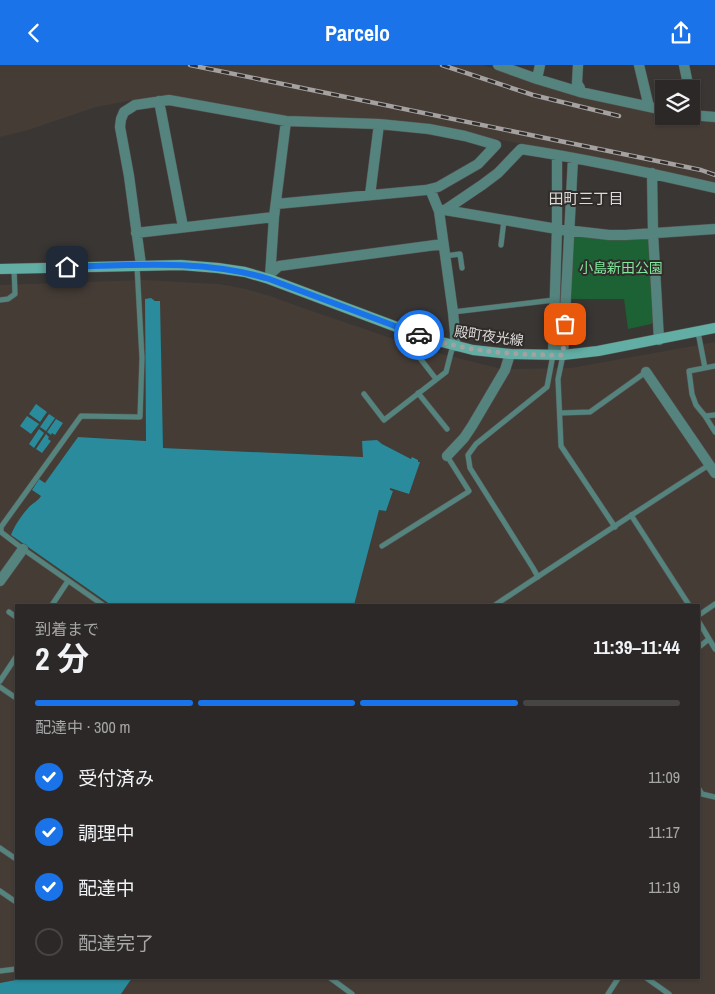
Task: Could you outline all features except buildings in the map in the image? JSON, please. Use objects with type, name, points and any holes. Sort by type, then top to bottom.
[{"type":"street","points":[[498,65],[580,93],[655,108]]},
{"type":"street","points":[[537,79],[540,65]]},
{"type":"street","points":[[578,65],[577,83],[580,93]]},
{"type":"street","points":[[639,65],[649,107]]},
{"type":"street","points":[[684,65],[687,80]]},
{"type":"street","points":[[139,265],[129,176],[120,127],[120,119],[124,112],[135,105],[168,100],[286,121],[379,124],[430,129],[496,145],[478,164],[438,187],[276,204]]},
{"type":"street","points":[[160,101],[183,227]]},
{"type":"street","points":[[700,116],[715,117]]},
{"type":"street","points":[[270,276],[274,217],[286,121]]},
{"type":"street","points":[[370,195],[379,124]]},
{"type":"street","points":[[442,210],[474,191],[498,173],[520,149],[652,173],[715,188]]},
{"type":"street","points":[[557,155],[557,229],[554,300],[558,355]]},
{"type":"street","points":[[558,355],[569,231],[573,158]]},
{"type":"street","points":[[652,173],[658,340]]},
{"type":"street","points":[[430,189],[442,210],[443,244],[454,312],[454,345]]},
{"type":"street","points":[[442,210],[569,231],[609,235],[715,229]]},
{"type":"street","points":[[136,233],[274,217]]},
{"type":"street","points":[[270,276],[279,266],[443,244]]},
{"type":"street","name":"殿町夜光線","points":[[0,269],[181,265],[218,268],[270,276],[426,338],[473,349],[510,354],[558,355],[598,351],[715,328]]},
{"type":"street","points":[[447,456],[464,439],[505,370],[510,354]]},
{"type":"street","points":[[646,372],[712,469]]},
{"type":"street","points":[[0,581],[23,549]]},
{"type":"lane","points":[[501,245],[504,220]]},
{"type":"lane","points":[[445,257],[460,255],[462,268]]},
{"type":"lane","points":[[102,604],[23,549],[1,531],[1,527],[81,416],[140,417],[142,358],[139,265]]},
{"type":"lane","points":[[0,300],[16,295],[14,269]]},
{"type":"lane","points":[[454,312],[554,300]]},
{"type":"lane","points":[[698,332],[705,368]]},
{"type":"lane","points":[[364,394],[384,420],[446,372],[454,345]]},
{"type":"lane","points":[[538,577],[470,468],[468,455],[476,444],[547,387],[558,355]]},
{"type":"lane","points":[[558,355],[561,446],[615,527]]},
{"type":"lane","points":[[419,357],[436,379]]},
{"type":"lane","points":[[715,366],[689,371],[692,394],[696,405],[715,433]]},
{"type":"lane","points":[[560,413],[590,411],[646,372]]},
{"type":"lane","points":[[418,393],[447,429]]},
{"type":"lane","points":[[705,416],[715,415]]},
{"type":"lane","points":[[382,547],[468,493],[469,491],[447,456]]},
{"type":"lane","points":[[497,604],[631,515],[712,469]]},
{"type":"lane","points":[[631,515],[688,604]]},
{"type":"lane","points":[[53,604],[68,581]]},
{"type":"lane","points":[[700,614],[715,604]]},
{"type":"lane","points":[[8,611],[15,616]]},
{"type":"lane","points":[[700,623],[715,649]]},
{"type":"lane","points":[[700,646],[709,639]]},
{"type":"lane","points":[[0,681],[15,658]]},
{"type":"lane","points":[[0,687],[15,697]]},
{"type":"lane","points":[[700,791],[702,794],[715,797]]},
{"type":"lane","points":[[0,848],[15,858]]},
{"type":"lane","points":[[0,891],[15,901]]},
{"type":"lane","points":[[0,966],[3,971]]},
{"type":"lane","points":[[332,979],[352,994]]},
{"type":"lane","points":[[608,994],[618,979]]},
{"type":"lane","points":[[648,979],[669,994]]},
{"type":"shaded area","points":[[0,65],[483,65],[541,86],[655,111],[655,125],[700,125],[700,118],[715,120],[715,183],[545,148],[404,122],[277,116],[168,97],[138,99],[96,107],[28,130],[0,137]]},
{"type":"shaded area","points":[[143,280],[219,284],[273,297],[426,350],[502,369],[571,368],[715,342],[715,994],[121,994],[131,979],[700,979],[700,604],[354,604],[379,509],[386,511],[393,491],[390,488],[408,494],[417,462],[376,440],[363,457],[163,448],[159,301],[145,299],[146,441],[78,437],[45,484],[39,479],[32,490],[42,496],[38,501],[30,505],[13,529],[12,535],[110,604],[15,604],[15,979],[21,979],[0,983],[0,285]]},
{"type":"green space","name":"小島新田公園","points":[[571,234],[647,236],[651,239],[653,322],[651,324],[628,329],[624,299],[568,299]]},
{"type":"water","points":[[151,298],[155,301],[160,301],[163,448],[363,457],[362,441],[377,440],[420,462],[409,494],[390,488],[393,491],[386,511],[379,510],[354,604],[110,604],[11,535],[24,513],[41,496],[32,490],[39,479],[45,483],[78,437],[146,441],[145,299]]},
{"type":"water","points":[[36,404],[47,412],[40,422],[29,414]]},
{"type":"water","points":[[49,414],[55,418],[46,431],[40,427]]},
{"type":"water","points":[[27,416],[39,424],[31,434],[20,426]]},
{"type":"water","points":[[56,419],[63,423],[55,435],[52,433],[51,435],[47,432]]},
{"type":"water","points":[[39,429],[44,433],[34,448],[29,444]]},
{"type":"water","points":[[46,434],[51,441],[42,453],[36,449]]},
{"type":"water","points":[[21,979],[131,979],[121,994],[0,994],[0,983]]},
{"type":"railway","points":[[190,65],[701,170],[715,175]]},
{"type":"railway","points":[[442,65],[533,95],[619,116]]},
{"type":"way so far","points":[[419,335],[473,349],[510,354],[563,355],[565,324]]},
{"type":"district","name":"田町三丁目","points":[[586,198]]},
{"type":"route","points":[[67,267],[181,265],[245,272],[269,279],[419,335]]}]
